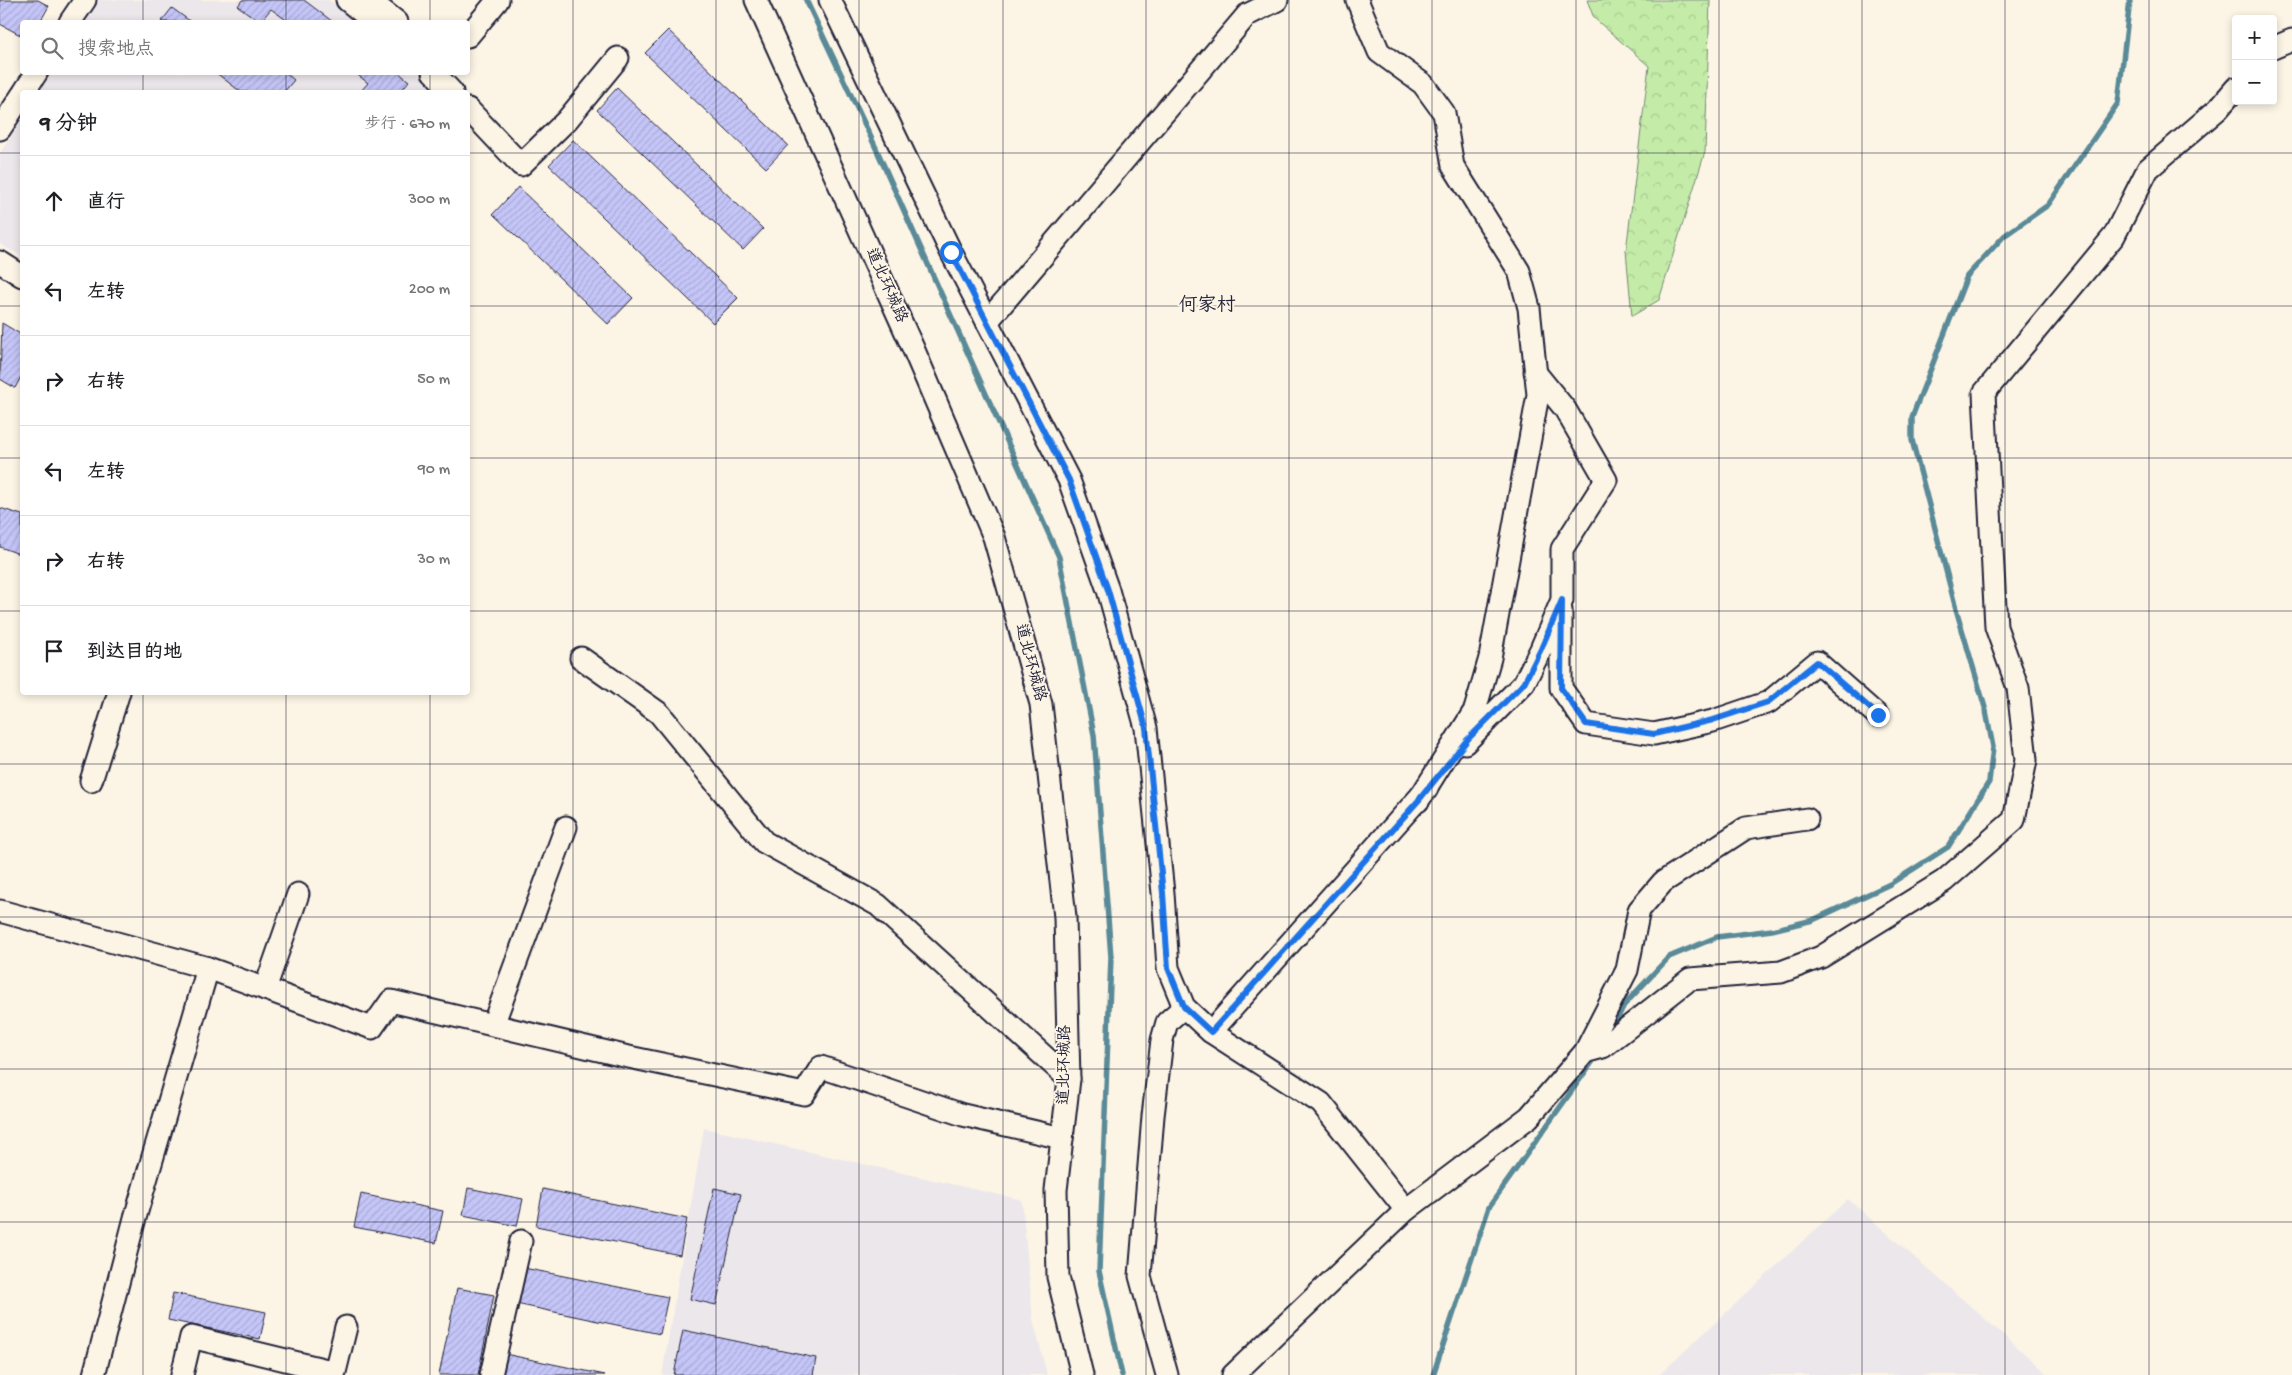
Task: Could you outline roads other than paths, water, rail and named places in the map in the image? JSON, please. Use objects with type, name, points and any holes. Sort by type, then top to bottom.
[{"type":"street","points":[[71,20],[84,0]]},
{"type":"street","points":[[347,0],[372,20]]},
{"type":"street","points":[[369,0],[394,20]]},
{"type":"street","points":[[470,34],[498,0]]},
{"type":"street","name":"道北环城路","points":[[756,0],[913,348],[994,537],[1042,704],[1065,916],[1069,1079],[1056,1190],[1058,1277],[1082,1375]]},
{"type":"street","points":[[830,0],[951,252],[1069,480],[1108,590],[1146,728],[1163,893],[1168,968],[1184,1007],[1211,1032],[1321,1103],[1406,1210]]},
{"type":"street","points":[[987,322],[1247,15],[1277,0]]},
{"type":"street","points":[[1357,0],[1379,52],[1423,84],[1444,113],[1453,166],[1519,272],[1529,308],[1538,395],[1490,658],[1475,710],[1418,801]]},
{"type":"street","points":[[2277,46],[2292,40]]},
{"type":"street","points":[[470,111],[521,165],[566,120],[618,58]]},
{"type":"street","points":[[26,90],[35,75]]},
{"type":"street","points":[[436,75],[450,90]]},
{"type":"street","points":[[1585,1052],[1603,1047],[1690,979],[1781,972],[1821,957],[1944,881],[2014,820],[2026,760],[2018,688],[1996,626],[1984,393],[2114,236],[2148,169],[2218,109],[2232,93]]},
{"type":"street","points":[[0,129],[20,99]]},
{"type":"street","points":[[0,262],[20,275]]},
{"type":"street","points":[[1535,372],[1565,409],[1606,480],[1562,549],[1561,688],[1586,724],[1654,734],[1713,720],[1768,702],[1817,662],[1878,715]]},
{"type":"street","points":[[1211,1032],[1418,801],[1468,739],[1524,683],[1562,600]]},
{"type":"street","points":[[581,658],[659,713],[764,842],[878,905],[1069,1079]]},
{"type":"street","points":[[91,781],[118,695]]},
{"type":"street","points":[[1233,1375],[1406,1210],[1529,1117],[1585,1052],[1627,970],[1640,910],[1663,882],[1746,828],[1807,819]]},
{"type":"street","points":[[493,1025],[566,827]]},
{"type":"street","points":[[264,989],[298,894]]},
{"type":"street","points":[[0,911],[208,968],[372,1028],[391,1001],[624,1056],[804,1094],[821,1067],[963,1115],[1062,1138]]},
{"type":"street","points":[[94,1375],[135,1218],[208,968]]},
{"type":"street","points":[[1167,1375],[1140,1276],[1153,1116],[1162,1040],[1167,1022],[1184,1007]]},
{"type":"street","points":[[491,1375],[521,1241]]},
{"type":"street","points":[[182,1375],[191,1337],[335,1372],[346,1327]]},
{"type":"waterway","points":[[806,0],[875,146],[1059,557],[1094,735],[1111,957],[1099,1271],[1122,1375]]},
{"type":"waterway","points":[[1611,1031],[1624,1005],[1669,957],[1717,937],[1772,930],[1813,920],[1890,884],[1948,847],[1989,782],[1993,747],[1986,711],[1956,609],[1912,440],[1912,417],[1967,276],[2004,236],[2048,205],[2118,103],[2130,0]]},
{"type":"waterway","points":[[1433,1375],[1489,1207],[1598,1054]]},
{"type":"district","name":"何家村","points":[[1207,306]]}]
